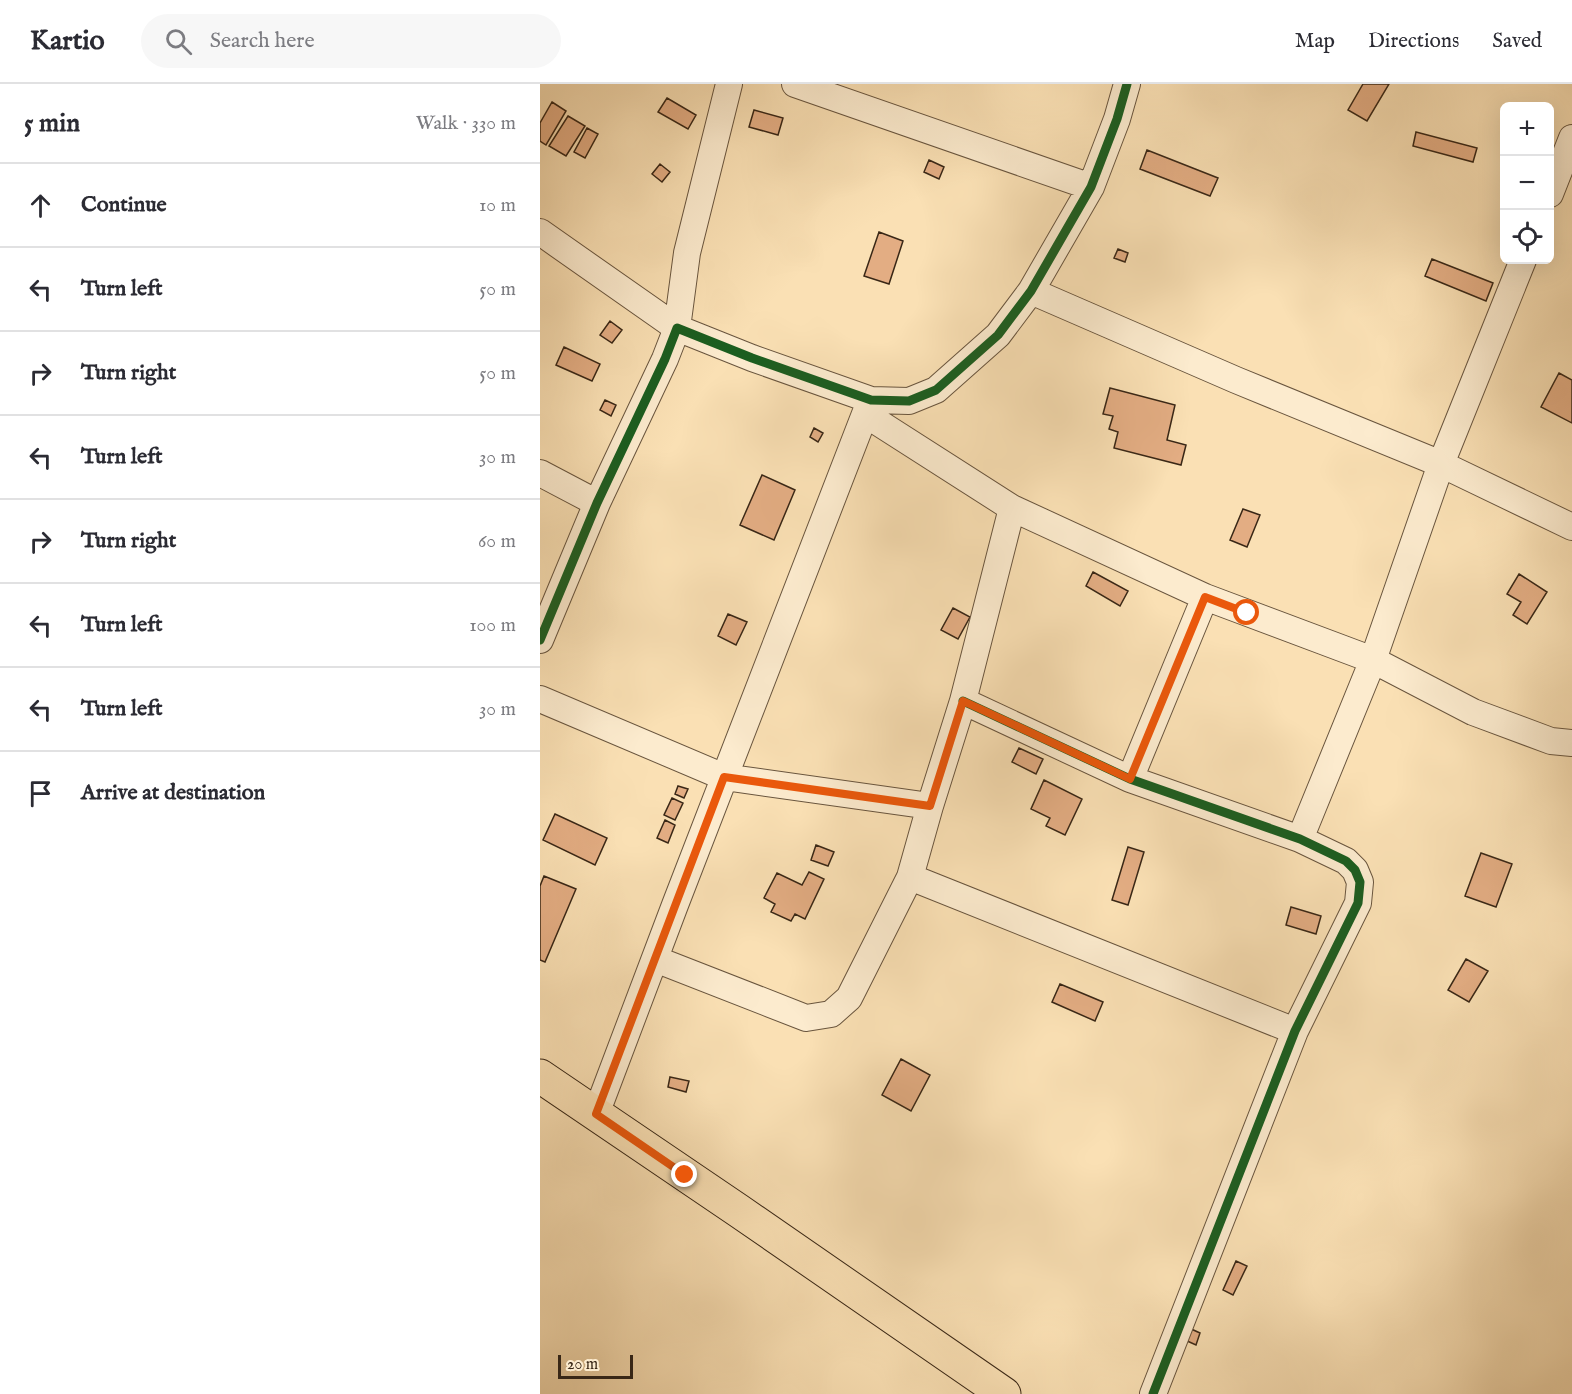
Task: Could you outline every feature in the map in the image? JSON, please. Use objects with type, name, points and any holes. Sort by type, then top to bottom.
[{"type":"main road","points":[[540,1076],[1004,1394]]},
{"type":"street","points":[[540,640],[597,503],[665,359],[677,328],[687,253],[729,84]]},
{"type":"street","points":[[795,84],[1091,187]]},
{"type":"street","points":[[868,407],[909,401],[936,390],[998,334],[1031,291],[1091,187],[1117,119],[1127,84]]},
{"type":"street","points":[[1554,184],[1572,138]]},
{"type":"street","points":[[540,232],[677,328],[868,407],[1012,508],[1205,597],[1373,660],[1473,712],[1551,741],[1572,743]]},
{"type":"street","points":[[1300,839],[1373,660],[1441,464],[1521,264]]},
{"type":"street","points":[[1031,291],[1236,380],[1441,464],[1572,526]]},
{"type":"street","points":[[596,1114],[868,407]]},
{"type":"street","points":[[540,473],[597,503]]},
{"type":"street","points":[[655,959],[806,1018],[831,1014],[849,998],[910,877],[963,701],[1012,508]]},
{"type":"street","points":[[1130,779],[1205,597]]},
{"type":"street","points":[[540,699],[724,777],[930,806]]},
{"type":"street","points":[[963,701],[1130,779],[1300,839],[1346,861],[1356,870],[1360,882],[1358,903],[1295,1031],[1153,1394]]},
{"type":"street","points":[[910,877],[1295,1031]]},
{"type":"building","points":[[1363,84],[1389,84],[1367,121],[1348,110]]},
{"type":"building","points":[[667,98],[696,115],[688,129],[658,112]]},
{"type":"building","points":[[552,102],[566,111],[546,145],[540,141],[540,123]]},
{"type":"building","points":[[754,110],[783,118],[778,135],[749,127]]},
{"type":"building","points":[[568,116],[585,126],[566,156],[549,146]]},
{"type":"building","points":[[587,128],[598,134],[585,158],[574,152]]},
{"type":"building","points":[[1416,132],[1477,148],[1473,162],[1413,146]]},
{"type":"building","points":[[1147,150],[1218,178],[1210,196],[1140,169]]},
{"type":"building","points":[[929,160],[944,167],[939,179],[924,172]]},
{"type":"building","points":[[660,164],[670,172],[662,182],[652,174]]},
{"type":"building","points":[[879,232],[903,241],[889,284],[864,276]]},
{"type":"building","points":[[1118,249],[1128,253],[1125,262],[1114,258]]},
{"type":"building","points":[[1432,259],[1493,283],[1486,301],[1425,276]]},
{"type":"building","points":[[610,321],[622,330],[612,343],[600,335]]},
{"type":"building","points":[[564,347],[600,364],[592,381],[556,365]]},
{"type":"building","points":[[1559,373],[1572,380],[1572,423],[1541,407]]},
{"type":"building","points":[[1110,388],[1175,405],[1167,440],[1186,445],[1181,465],[1114,448],[1118,432],[1109,429],[1113,416],[1103,414]]},
{"type":"building","points":[[605,400],[616,405],[611,416],[600,410]]},
{"type":"building","points":[[814,428],[823,433],[818,442],[810,437]]},
{"type":"building","points":[[762,475],[795,490],[774,540],[740,525]]},
{"type":"building","points":[[1243,509],[1260,515],[1247,547],[1230,540]]},
{"type":"building","points":[[1093,572],[1128,591],[1120,606],[1086,586]]},
{"type":"building","points":[[1519,574],[1547,592],[1527,624],[1513,615],[1521,602],[1507,594]]},
{"type":"building","points":[[953,608],[970,617],[958,639],[941,630]]},
{"type":"building","points":[[728,614],[747,622],[736,645],[718,636]]},
{"type":"building","points":[[1019,748],[1043,759],[1036,774],[1012,762]]},
{"type":"building","points":[[1044,780],[1082,799],[1065,835],[1046,826],[1050,818],[1031,809]]},
{"type":"building","points":[[678,786],[688,789],[684,798],[675,794]]},
{"type":"building","points":[[672,798],[683,803],[675,820],[664,815]]},
{"type":"building","points":[[555,814],[607,838],[595,865],[543,840]]},
{"type":"building","points":[[665,820],[675,825],[668,843],[657,838]]},
{"type":"building","points":[[816,845],[834,852],[828,866],[811,860]]},
{"type":"building","points":[[1128,847],[1144,852],[1128,905],[1112,900]]},
{"type":"building","points":[[1481,853],[1512,864],[1496,907],[1465,896]]},
{"type":"building","points":[[809,872],[824,879],[805,919],[795,914],[791,921],[771,912],[775,904],[764,898],[777,873],[802,885]]},
{"type":"building","points":[[544,876],[576,889],[545,962],[540,960],[540,886]]},
{"type":"building","points":[[1291,907],[1321,916],[1316,934],[1286,925]]},
{"type":"building","points":[[1466,959],[1488,971],[1469,1002],[1448,990]]},
{"type":"building","points":[[1060,984],[1103,1002],[1095,1021],[1052,1002]]},
{"type":"building","points":[[901,1059],[930,1075],[911,1111],[882,1095]]},
{"type":"building","points":[[670,1077],[689,1081],[686,1092],[668,1087]]},
{"type":"building","points":[[1236,1261],[1247,1266],[1233,1295],[1223,1290]]},
{"type":"building","points":[[1189,1328],[1200,1333],[1196,1345],[1185,1340]]},
{"type":"cycle path","points":[[540,640],[597,503],[665,359],[677,328],[752,358],[871,400],[909,401],[936,390],[998,335],[1031,291],[1091,187],[1117,119],[1127,84]]},
{"type":"cycle path","points":[[963,701],[1130,779],[1300,839],[1346,861],[1355,870],[1360,882],[1358,903],[1295,1031],[1153,1394]]},
{"type":"route","points":[[685,1175],[596,1114],[724,777],[930,806],[963,701],[1130,779],[1205,597],[1247,613]]}]
